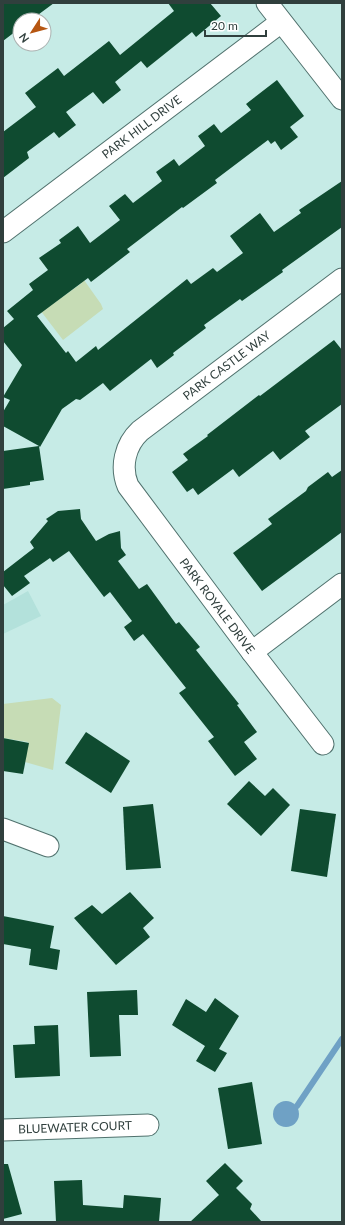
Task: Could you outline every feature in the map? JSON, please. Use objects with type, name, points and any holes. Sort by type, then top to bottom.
[{"type":"street","points":[[267,3],[342,99]]},
{"type":"street","name":"PARK HILL DRIVE","points":[[3,232],[281,22]]},
{"type":"street","name":"PARK CASTLE WAY","points":[[124,462],[128,446],[140,431],[342,279]]},
{"type":"street","name":"PARK ROYALE DRIVE","points":[[124,462],[125,479],[128,486],[323,744]]},
{"type":"street","points":[[252,652],[342,584]]},
{"type":"street","points":[[3,828],[48,846]]},
{"type":"street","name":"BLUEWATER COURT","points":[[3,1130],[148,1125]]},
{"type":"shaded area","points":[[28,591],[41,616],[3,634],[3,605]]},
{"type":"shaded area","points":[[286,1101],[295,1105],[299,1114],[295,1123],[286,1127],[277,1123],[273,1114],[277,1105]]},
{"type":"green space","points":[[80,280],[84,280],[103,309],[63,340],[40,310],[47,308],[82,283]]},
{"type":"green space","points":[[52,698],[61,705],[53,770],[25,762],[28,742],[3,738],[3,704]]},
{"type":"building","points":[[3,3],[54,3],[42,12],[12,12],[12,34],[3,41]]},
{"type":"building","points":[[168,3],[210,3],[221,16],[196,37],[192,32],[147,68],[141,61],[115,82],[121,90],[103,104],[93,92],[66,112],[76,125],[59,138],[54,132],[27,152],[29,158],[3,178],[3,132],[36,107],[25,93],[58,68],[64,76],[109,41],[120,55],[174,11]]},
{"type":"building","points":[[277,80],[304,116],[290,127],[298,137],[281,150],[275,141],[271,144],[268,140],[215,180],[217,183],[183,208],[182,207],[127,249],[130,252],[91,282],[88,278],[37,316],[66,353],[68,351],[76,362],[96,346],[98,350],[187,279],[191,284],[213,268],[217,272],[243,253],[230,236],[260,213],[274,232],[301,213],[299,210],[342,181],[342,227],[282,270],[283,272],[242,301],[240,299],[204,325],[206,328],[173,353],[174,355],[157,368],[151,359],[110,391],[103,383],[80,400],[76,399],[62,409],[40,447],[3,426],[3,412],[10,400],[3,397],[22,365],[3,341],[3,328],[14,319],[7,311],[33,290],[29,284],[48,270],[39,258],[61,243],[59,240],[78,226],[90,243],[120,220],[109,206],[125,194],[133,203],[162,181],[156,172],[174,159],[179,166],[205,146],[198,136],[214,124],[221,133],[251,110],[246,104]]},
{"type":"building","points":[[334,340],[342,350],[342,404],[305,431],[310,437],[280,460],[273,451],[239,477],[233,469],[198,495],[193,488],[187,492],[172,472],[188,460],[183,454],[259,395],[260,396]]},
{"type":"building","points":[[39,446],[44,480],[30,482],[30,485],[3,489],[3,451]]},
{"type":"building","points":[[342,470],[342,532],[262,591],[233,553],[272,524],[268,519],[306,491],[308,487],[328,472],[332,477]]},
{"type":"building","points":[[80,509],[81,519],[96,541],[109,534],[120,531],[121,548],[126,555],[118,561],[139,589],[147,584],[176,624],[179,622],[200,647],[196,650],[239,704],[237,705],[257,732],[244,742],[257,759],[235,776],[208,741],[214,737],[179,693],[186,688],[143,634],[134,641],[124,627],[132,621],[110,592],[104,597],[69,551],[53,562],[50,558],[24,576],[30,583],[12,596],[3,585],[3,572],[34,548],[30,542],[48,521],[46,519],[58,511]]},
{"type":"building","points":[[86,732],[130,761],[111,793],[65,763]]},
{"type":"building","points":[[3,738],[29,743],[23,774],[3,771]]},
{"type":"building","points":[[249,781],[265,796],[273,788],[290,805],[261,836],[227,804]]},
{"type":"building","points":[[153,804],[161,868],[126,870],[123,807]]},
{"type":"building","points":[[300,809],[336,814],[327,877],[291,871]]},
{"type":"building","points":[[130,892],[154,918],[143,928],[150,937],[116,965],[74,918],[92,905],[102,914]]},
{"type":"building","points":[[3,916],[54,926],[50,948],[60,950],[57,970],[29,965],[31,949],[3,944]]},
{"type":"building","points":[[137,990],[138,1015],[119,1015],[121,1056],[90,1057],[87,992]]},
{"type":"building","points":[[215,998],[239,1016],[219,1049],[227,1053],[215,1072],[196,1061],[205,1046],[172,1025],[186,999],[206,1012]]},
{"type":"building","points":[[58,1025],[60,1076],[15,1078],[13,1045],[35,1044],[34,1026]]},
{"type":"building","points":[[252,1082],[262,1144],[228,1149],[218,1088]]},
{"type":"building","points":[[225,1163],[243,1181],[236,1188],[252,1204],[250,1209],[262,1222],[190,1222],[219,1195],[206,1181]]},
{"type":"building","points":[[3,1164],[8,1164],[22,1214],[3,1219]]},
{"type":"building","points":[[82,1180],[83,1205],[123,1208],[124,1195],[161,1198],[159,1222],[56,1222],[54,1181]]},
{"type":"waterway","points":[[297,1106],[342,1039]]}]
